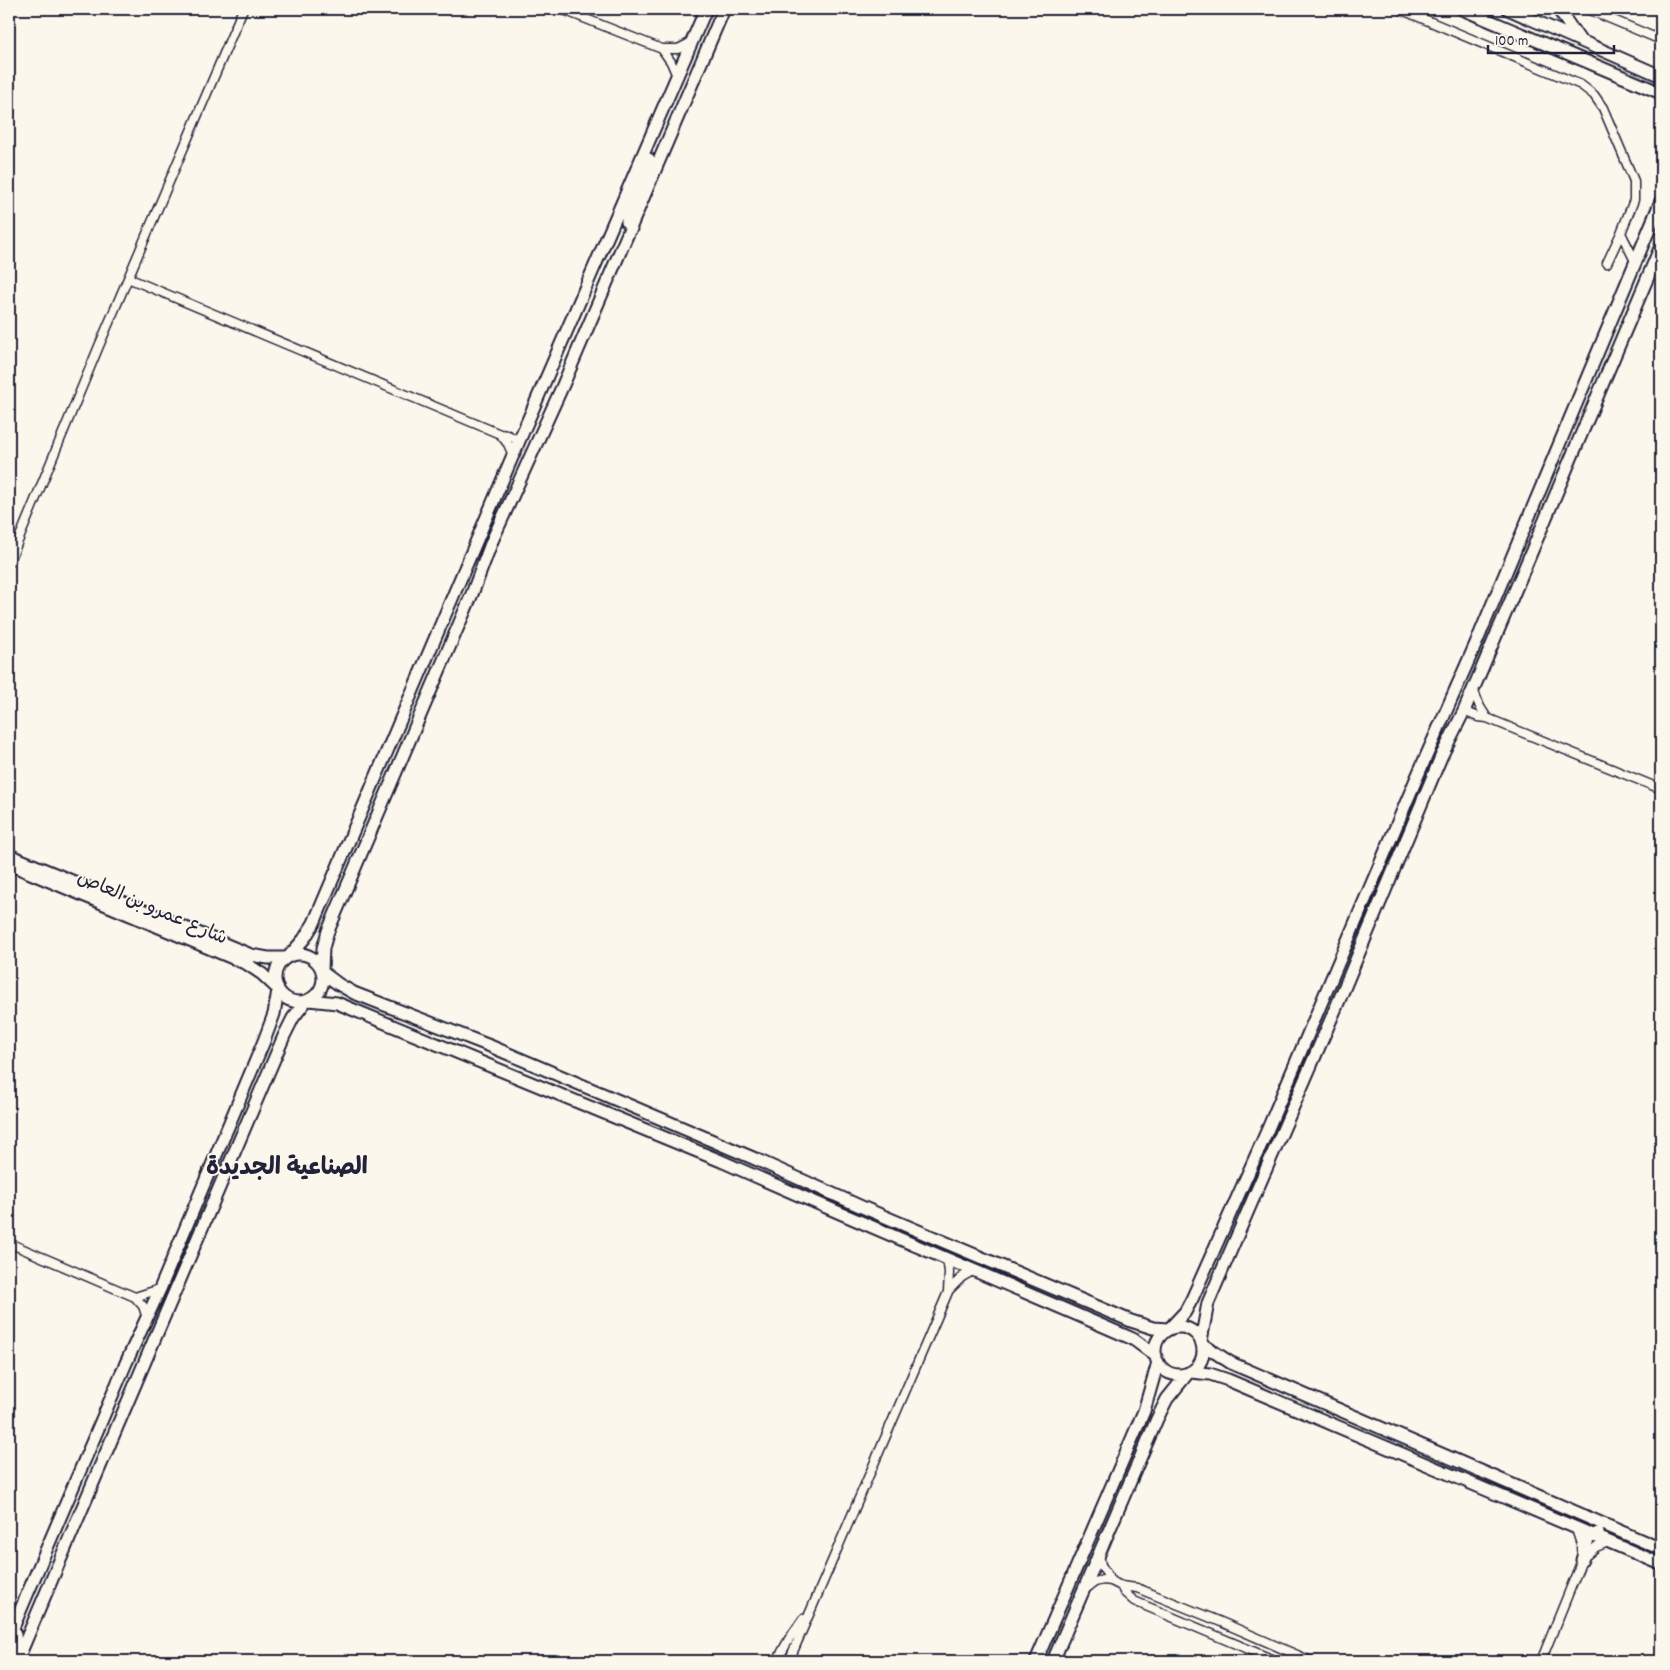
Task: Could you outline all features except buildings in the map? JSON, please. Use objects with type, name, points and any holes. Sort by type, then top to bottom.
[{"type":"main road","points":[[706,9],[513,455],[314,924],[304,939],[278,966],[276,972],[278,990],[282,995],[293,1001],[307,1000],[337,1003],[722,1161],[784,1190],[1133,1339],[1157,1359]]},
{"type":"main road","points":[[18,1661],[280,1044],[293,1018],[307,1000],[318,993],[321,988],[323,948],[328,931],[472,594],[492,541],[563,385],[724,9]]},
{"type":"main road","points":[[1462,9],[1661,93]]},
{"type":"main road","points":[[1508,9],[1661,76]]},
{"type":"main road","points":[[1558,9],[1580,40]]},
{"type":"main road","points":[[630,229],[627,215],[656,141],[658,132],[657,122]]},
{"type":"main road","points":[[1661,201],[1466,668],[1201,1281],[1189,1306],[1169,1329],[1162,1334],[1155,1348],[1157,1359],[1162,1368],[1174,1375],[1190,1373],[1210,1374],[1228,1380],[1661,1564]]},
{"type":"main road","points":[[1053,1661],[1159,1414],[1174,1390],[1197,1367],[1201,1360],[1204,1321],[1208,1303],[1335,1010],[1441,757],[1464,711],[1661,246]]},
{"type":"main road","points":[[513,495],[510,488],[524,454],[523,445],[519,441]]},
{"type":"main road","points":[[1464,711],[1458,707],[1457,701],[1466,682],[1466,668]]},
{"type":"main road","points":[[1441,757],[1442,722]]},
{"type":"main road","name":"شارع عمرو بن العاص","points":[[9,855],[251,955],[268,958],[288,956]]},
{"type":"main road","name":"شارع عمرو بن العاص","points":[[9,864],[247,964],[262,974],[278,990]]},
{"type":"main road","points":[[288,956],[296,954],[309,956],[314,959],[322,971],[338,984],[354,993],[490,1046],[1131,1321],[1153,1328],[1185,1327],[1197,1335],[1202,1343],[1216,1354],[1230,1362],[1661,1549]]},
{"type":"main road","points":[[9,1661],[16,1644],[16,1636],[10,1630],[160,1289],[269,1029],[276,1006],[278,990]]},
{"type":"main road","points":[[722,1161],[731,1162],[750,1170],[755,1167],[752,1158]]},
{"type":"main road","points":[[784,1190],[782,1186],[788,1181],[809,1188],[820,1188]]},
{"type":"main road","points":[[1036,1661],[1144,1411],[1157,1359]]},
{"type":"main road","points":[[115,1431],[108,1423],[108,1415],[124,1375],[126,1363]]},
{"type":"main road","points":[[1582,1560],[1586,1543],[1592,1535],[1617,1530]]},
{"type":"street","points":[[9,563],[243,9]]},
{"type":"street","points":[[561,9],[662,49],[678,49],[692,42]]},
{"type":"street","points":[[1400,9],[1581,85],[1594,95],[1603,108],[1634,181],[1634,200],[1607,263]]},
{"type":"street","points":[[1587,9],[1661,40]]},
{"type":"street","points":[[662,49],[671,62],[677,76]]},
{"type":"street","points":[[1621,233],[1635,261]]},
{"type":"street","points":[[128,278],[500,434],[508,434],[519,441]]},
{"type":"street","points":[[500,434],[508,444],[513,455]]},
{"type":"street","points":[[1473,688],[1477,701],[1488,718]]},
{"type":"street","points":[[1464,711],[1478,717],[1488,718],[1661,789]]},
{"type":"street","points":[[9,1243],[135,1297],[143,1306],[147,1318]]},
{"type":"street","points":[[789,1661],[948,1292],[950,1272],[947,1258]]},
{"type":"street","points":[[948,1292],[962,1277],[974,1270]]},
{"type":"street","points":[[135,1297],[160,1289]]},
{"type":"street","points":[[1541,1661],[1582,1560],[1582,1547],[1576,1529]]},
{"type":"street","points":[[1582,1560],[1591,1551],[1608,1542]]},
{"type":"street","points":[[1099,1553],[1101,1565],[1112,1581],[1121,1586],[1145,1590],[1311,1661]]},
{"type":"street","points":[[1082,1593],[1095,1582],[1112,1581]]},
{"type":"street","points":[[1121,1586],[1124,1592],[1134,1601],[1276,1661]]},
{"type":"street","points":[[777,1661],[789,1639],[811,1609]]},
{"type":"district","name":"الصناعية الجديدة","points":[[287,1166]]}]
